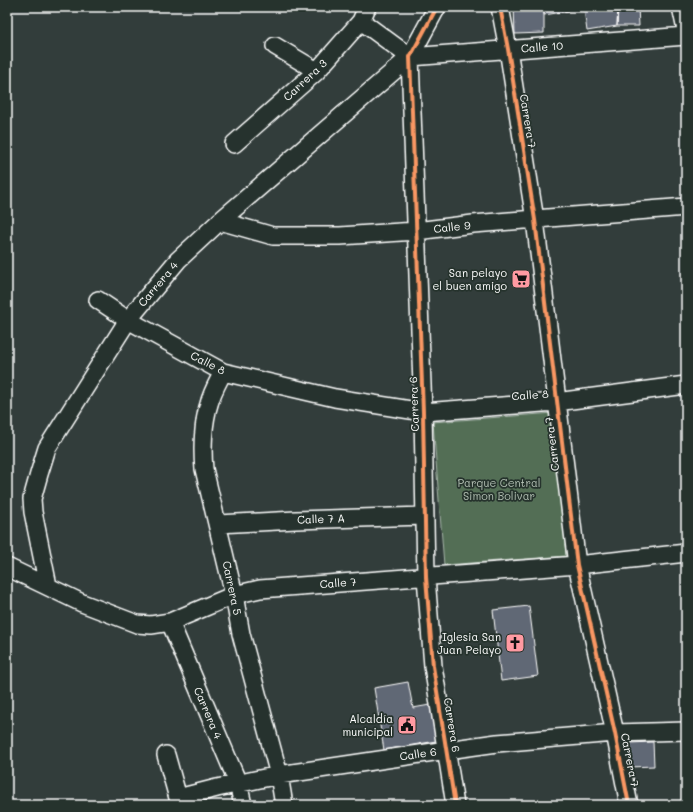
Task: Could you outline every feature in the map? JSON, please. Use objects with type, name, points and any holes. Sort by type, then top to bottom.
[{"type":"street","name":"Carrera 6","points":[[436,7],[410,57],[423,412],[426,577],[433,666],[455,805]]},
{"type":"street","name":"Carrera 7","points":[[500,7],[535,220],[577,565],[615,733],[629,805]]},
{"type":"street","points":[[681,7],[686,30]]},
{"type":"street","points":[[364,14],[410,57]]},
{"type":"street","name":"Carrera 3","points":[[234,144],[317,70],[364,14]]},
{"type":"street","name":"Calle 10","points":[[410,57],[686,36]]},
{"type":"street","points":[[275,46],[317,70]]},
{"type":"street","name":"Carrera 4","points":[[48,586],[33,512],[32,499],[39,474],[47,448],[128,320],[178,260],[220,221],[410,57]]},
{"type":"street","name":"Calle 9","points":[[220,221],[273,236],[340,236],[416,231],[473,224],[686,207]]},
{"type":"street","name":"Calle 8","points":[[98,300],[128,320],[223,372],[335,398],[423,412],[556,402],[686,385]]},
{"type":"street","name":"Carrera 5","points":[[223,372],[208,405],[202,448],[204,469],[234,595],[241,634],[278,775],[284,805]]},
{"type":"street","name":"Calle 7 A","points":[[218,524],[424,516]]},
{"type":"street","name":"Calle 7","points":[[7,567],[82,602],[137,624],[151,625],[170,622],[234,595],[260,589],[577,565],[686,553]]},
{"type":"street","name":"Carrera 4","points":[[170,622],[238,783],[243,805]]},
{"type":"street","name":"Calle 6","points":[[179,802],[238,783],[278,775],[447,750],[615,733],[686,731]]},
{"type":"street","points":[[166,755],[179,802]]},
{"type":"green space","name":"Parque Central Simon Bolivar","points":[[555,413],[566,556],[444,565],[433,422]]},
{"type":"building","points":[[514,7],[544,7],[544,33],[515,34]]},
{"type":"building","points":[[544,7],[568,7],[569,11],[544,15]]},
{"type":"building","points":[[618,7],[617,26],[587,31],[584,9]]},
{"type":"building","points":[[618,7],[638,7],[639,26],[617,26]]},
{"type":"building","name":"Iglesia San Juan Pelayo","points":[[529,606],[538,676],[501,681],[493,610]]},
{"type":"building","name":"Alcaldía municipal","points":[[408,682],[413,708],[430,705],[436,741],[384,750],[374,688]]},
{"type":"building","points":[[686,740],[686,768],[683,768],[682,741]]},
{"type":"building","points":[[653,742],[654,766],[630,767],[629,743]]},
{"type":"cycle path","points":[[437,7],[410,57],[423,412],[426,577],[433,666],[455,805]]},
{"type":"cycle path","points":[[500,7],[535,220],[577,565],[615,733],[629,805]]},
{"type":"place","name":"San pelayo el buen amigo","points":[[521,279]]},
{"type":"place","name":"Iglesia San Juan Pelayo","points":[[515,643]]},
{"type":"place","name":"Alcaldía municipal","points":[[407,725]]}]
